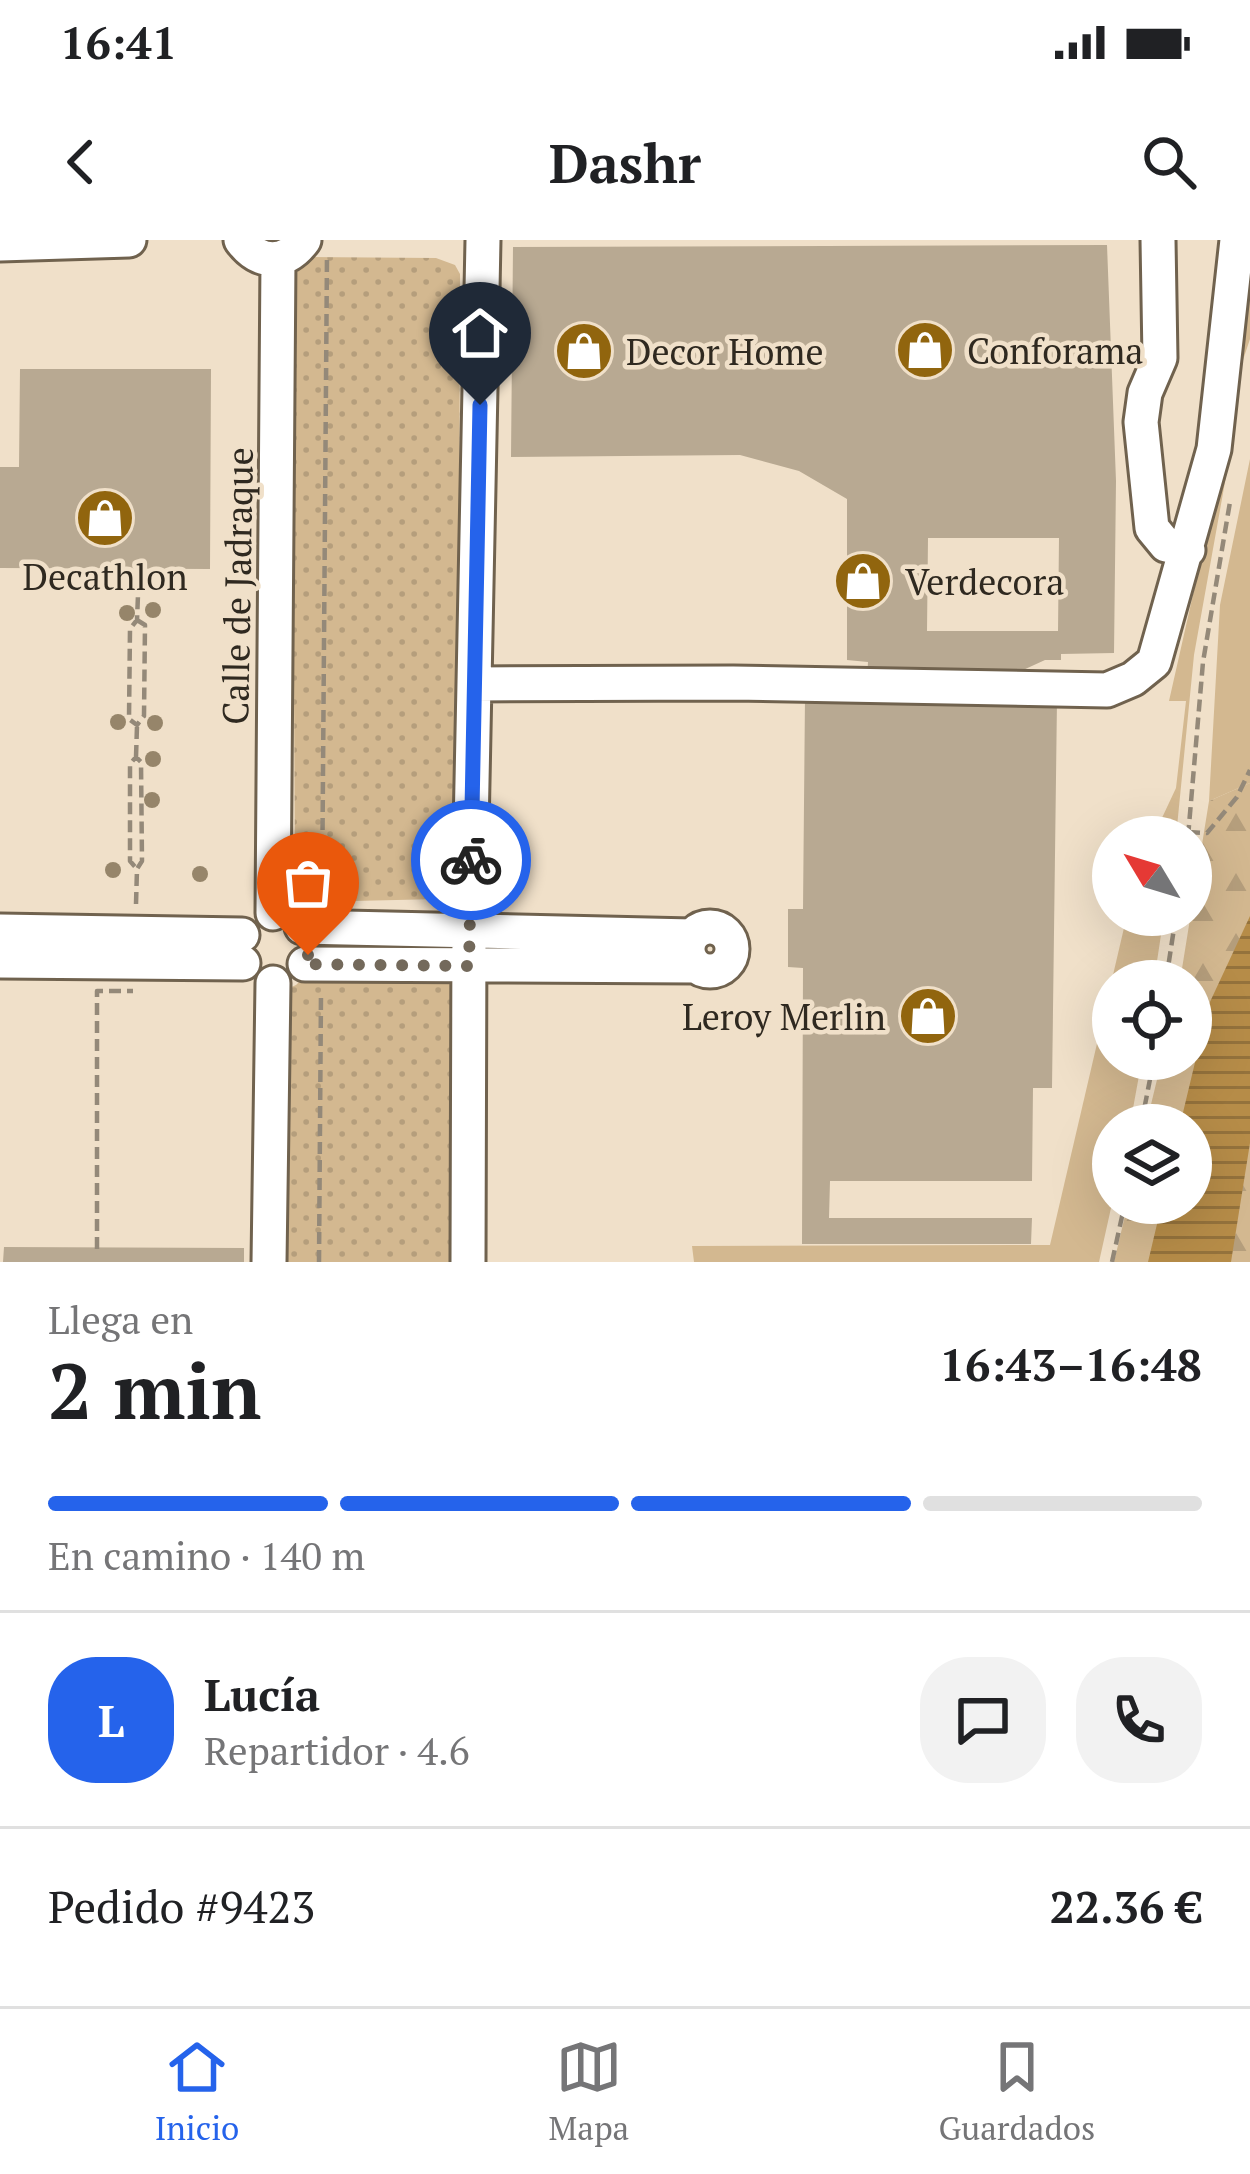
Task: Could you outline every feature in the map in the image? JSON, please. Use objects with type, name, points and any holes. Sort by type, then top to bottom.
[{"type":"street","points":[[0,244],[129,240]]},
{"type":"street","points":[[241,240],[256,255],[291,249]]},
{"type":"street","points":[[468,1262],[469,929],[483,240]]},
{"type":"street","points":[[1158,240],[1160,358],[1145,393],[1141,422],[1152,528],[1166,544],[1188,550]]},
{"type":"street","points":[[474,684],[1107,690],[1133,679],[1154,662],[1214,449],[1237,240]]},
{"type":"street","name":"Calle de Jadraque","points":[[291,249],[299,922]]},
{"type":"street","points":[[254,919],[469,929],[694,951],[469,966],[313,965],[273,983],[255,977],[242,949],[254,919]]},
{"type":"street","points":[[299,922],[313,965]]},
{"type":"street","points":[[0,932],[242,949]]},
{"type":"street","points":[[0,961],[242,949]]},
{"type":"street","points":[[269,1262],[273,983]]},
{"type":"path","points":[[299,922],[327,240]]},
{"type":"path","points":[[1190,816],[1203,662],[1233,482]]},
{"type":"path","points":[[137,725],[129,719],[129,697],[130,628],[137,620],[138,595]]},
{"type":"path","points":[[136,757],[137,725],[144,716],[145,648],[145,626],[137,620]]},
{"type":"path","points":[[1212,826],[1237,797],[1250,770]]},
{"type":"path","points":[[313,965],[319,1262]]},
{"type":"path","points":[[1112,1262],[1120,1224]]},
{"type":"green space","points":[[1250,240],[1250,339],[1239,372],[1232,443],[1194,655],[1178,816],[1163,816],[1176,788],[1186,701],[1169,701],[1227,444]]},
{"type":"green space","points":[[308,257],[436,258],[455,265],[460,274],[458,879],[440,899],[353,901],[317,896],[295,879],[292,270]]},
{"type":"green space","points":[[1250,459],[1250,783],[1209,801],[1220,605]]},
{"type":"green space","points":[[1250,783],[1250,1262],[1114,1262],[1123,1224],[1212,1224],[1212,1104],[1151,1104],[1157,1080],[1212,1080],[1212,960],[1183,960],[1187,936],[1212,936],[1209,801]]},
{"type":"green space","points":[[1122,936],[1161,936],[1157,960],[1116,960]]},
{"type":"green space","points":[[311,970],[457,973],[456,1262],[282,1262],[282,991]]},
{"type":"green space","points":[[1092,1065],[1092,1080],[1138,1080],[1134,1104],[1092,1104],[1092,1224],[1107,1224],[1099,1262],[694,1262],[692,1246],[1050,1245]]},
{"type":"shaded area","points":[[1250,916],[1250,1143],[1231,1262],[1148,1262],[1157,1224],[1212,1224],[1212,1104],[1185,1104],[1191,1080],[1212,1080],[1212,998]]},
{"type":"building","points":[[1107,245],[1116,481],[1114,653],[1061,654],[1061,660],[1045,660],[1008,677],[867,680],[868,662],[847,660],[847,499],[799,471],[740,455],[511,457],[513,247]],"holes":[[[928,538],[1059,538],[1058,631],[927,631]]]},
{"type":"building","name":"Decathlon","points":[[20,369],[211,369],[210,569],[0,568],[0,467],[19,467]]},
{"type":"building","name":"Leroy Merlin","points":[[805,697],[1057,700],[1052,1088],[1033,1088],[1032,1181],[830,1181],[829,1218],[1032,1218],[1031,1244],[802,1244],[803,968],[788,967],[788,909],[803,909]]},
{"type":"building","points":[[4,1247],[244,1248],[244,1262],[3,1262]]},
{"type":"way so far","points":[[308,955],[304,964],[469,966],[471,860]]},
{"type":"place","name":"Conforama","points":[[925,350]]},
{"type":"place","name":"Decor Home","points":[[584,351]]},
{"type":"place","name":"Decathlon","points":[[105,518]]},
{"type":"place","name":"Verdecora","points":[[863,581]]},
{"type":"place","name":"Leroy Merlin","points":[[928,1016]]},
{"type":"route","points":[[471,860],[480,405]]}]
